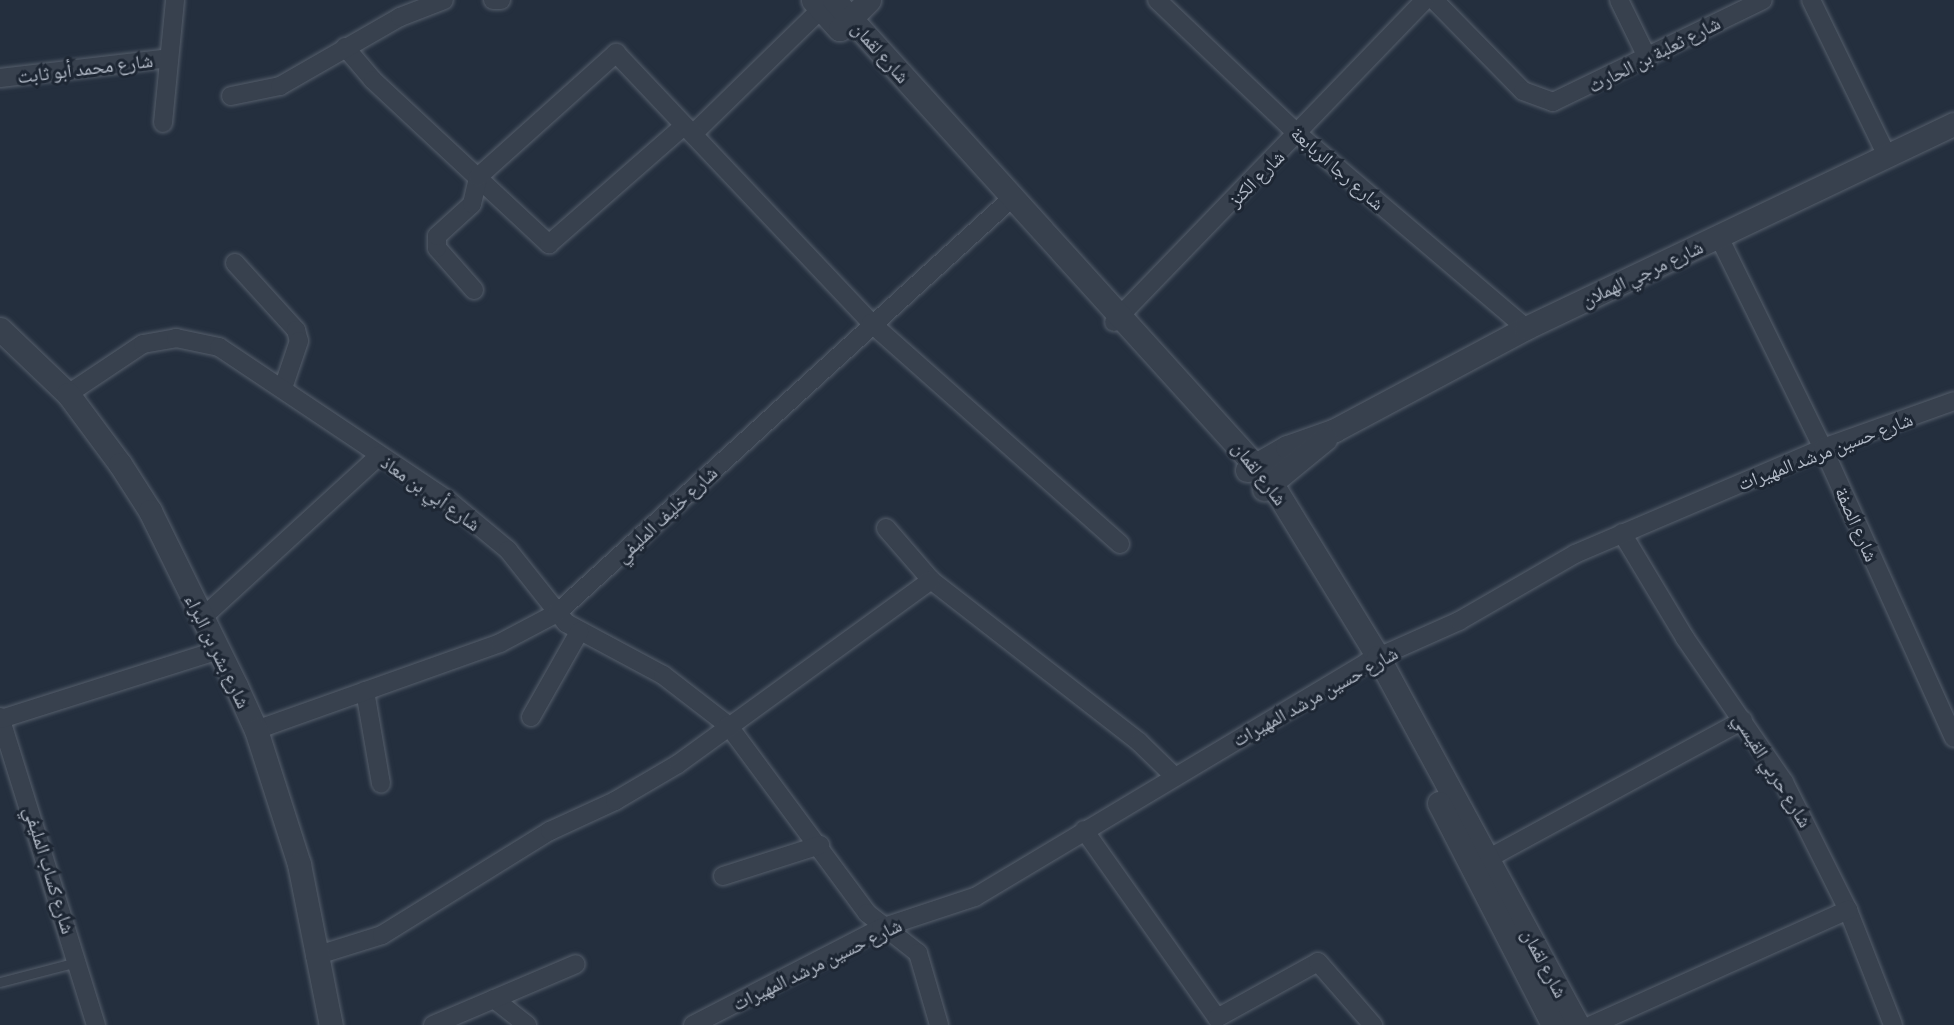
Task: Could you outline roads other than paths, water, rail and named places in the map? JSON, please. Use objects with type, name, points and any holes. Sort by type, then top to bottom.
[{"type":"street","points":[[163,123],[175,0]]},
{"type":"street","points":[[231,96],[281,86],[345,47],[444,0]]},
{"type":"street","points":[[493,0],[501,0]]},
{"type":"street","points":[[345,47],[373,80],[478,177],[542,241],[552,244],[833,9],[869,0]]},
{"type":"street","name":"شارع رجا الربابعة","points":[[1157,0],[1299,135],[1526,328]]},
{"type":"street","name":"شارع الكنز","points":[[1118,317],[1299,135],[1425,0]]},
{"type":"street","name":"شارع ثعلبة بن الحارث","points":[[1434,0],[1523,90],[1544,102],[1564,100],[1763,0]]},
{"type":"street","points":[[1619,0],[1647,57]]},
{"type":"street","points":[[1811,0],[1887,156]]},
{"type":"street","name":"شارع لقمان","points":[[833,9],[1118,317],[1268,486],[1489,858],[1578,1025]]},
{"type":"street","points":[[474,290],[437,248],[437,236],[472,204],[478,177],[616,53],[871,323],[1120,544]]},
{"type":"street","name":"شارع محمد أبو ثابت","points":[[0,78],[169,58]]},
{"type":"street","name":"شارع مرجي الهملان","points":[[1252,467],[1287,447],[1335,430],[1526,328],[1954,124]]},
{"type":"street","name":"شارع خليف المليفي","points":[[256,730],[500,643],[557,613],[871,323],[1008,201]]},
{"type":"street","name":"شارع الصفة","points":[[1719,236],[1823,448],[1954,738]]},
{"type":"street","points":[[235,262],[296,330],[299,341],[283,388]]},
{"type":"street","name":"شارع بشر بن البراء","points":[[0,329],[68,394],[149,511],[218,650],[256,730],[299,864],[315,957],[331,1025]]},
{"type":"street","name":"شارع أبي بن معاذ","points":[[68,394],[143,344],[176,338],[219,347],[283,388],[484,529],[526,570],[557,613],[579,632],[663,676],[728,725],[881,928]]},
{"type":"street","name":"شارع حسين مرشد المهيرات","points":[[693,1025],[881,928],[975,897],[1373,660],[1459,621],[1622,533],[1823,448],[1954,401]]},
{"type":"street","name":"شارع مرجي الهملان","points":[[1268,486],[1335,430]]},
{"type":"street","points":[[202,618],[379,456]]},
{"type":"street","points":[[886,528],[931,580],[1139,742],[1175,777]]},
{"type":"street","name":"شارع حربي القيسي","points":[[1622,533],[1685,638],[1784,782],[1849,910],[1893,1025]]},
{"type":"street","points":[[315,957],[382,935],[550,831],[615,801],[678,764],[728,725],[931,580]]},
{"type":"street","points":[[531,717],[579,632]]},
{"type":"street","points":[[1,718],[218,650]]},
{"type":"street","name":"شارع لقمان","points":[[1373,660],[1553,1025]]},
{"type":"street","points":[[366,691],[381,784]]},
{"type":"street","name":"شارع كساب المليفي","points":[[1,718],[96,1025]]},
{"type":"street","points":[[1489,858],[1743,720]]},
{"type":"street","points":[[1084,830],[1212,1022],[1318,962],[1373,1025]]},
{"type":"street","points":[[723,876],[820,845]]},
{"type":"street","points":[[1592,1025],[1849,910]]},
{"type":"street","points":[[881,928],[908,941],[918,953],[939,1025]]},
{"type":"street","points":[[433,1025],[576,964]]},
{"type":"street","points":[[494,999],[527,1025]]},
{"type":"lane","points":[[0,982],[77,962]]}]
